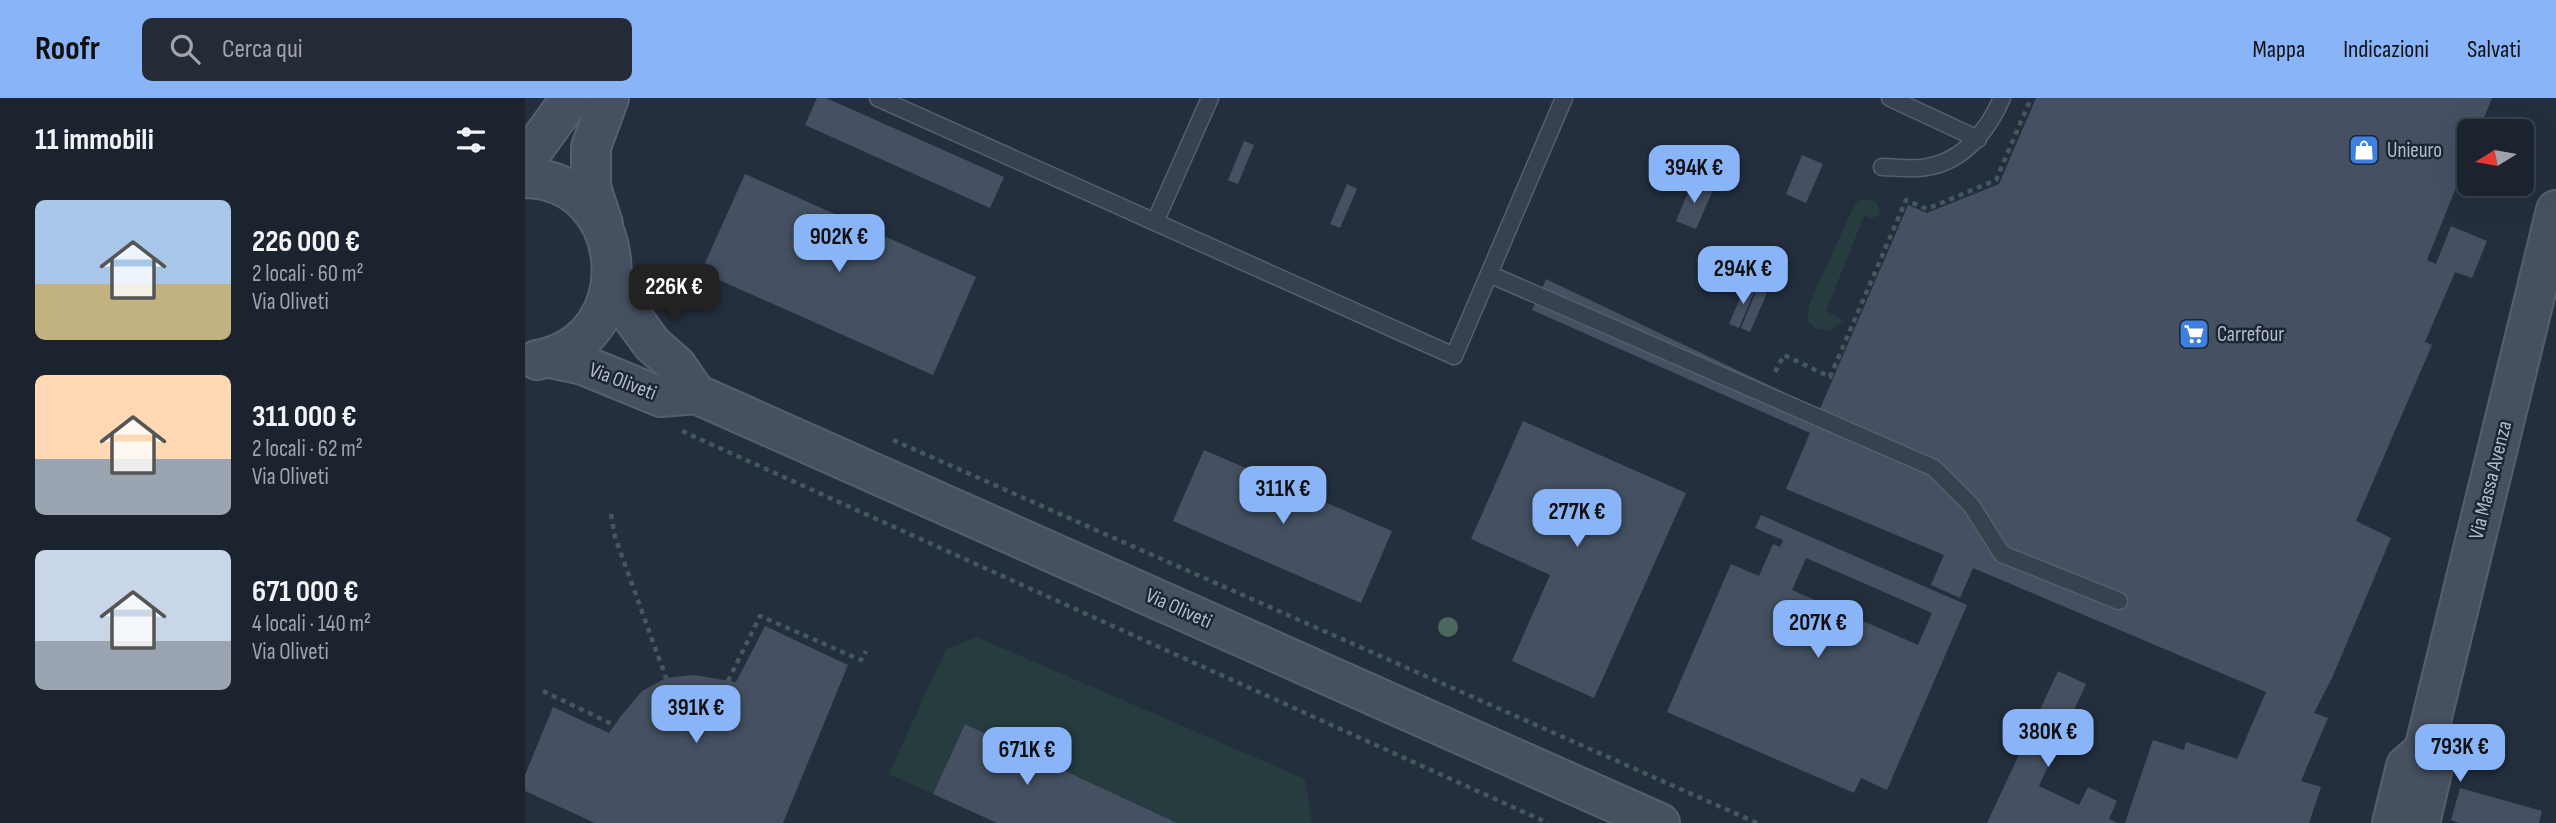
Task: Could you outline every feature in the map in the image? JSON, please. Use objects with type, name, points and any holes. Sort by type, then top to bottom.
[{"type":"main road","points":[[525,155],[534,149],[571,98]]},
{"type":"main road","points":[[538,360],[574,345],[593,327],[607,305],[613,276],[612,254],[591,187],[591,147],[609,98]]},
{"type":"main road","points":[[525,178],[563,186],[586,204],[603,226]]},
{"type":"main road","name":"Via Massa Avenza","points":[[2420,823],[2432,772],[2424,750],[2556,210]]},
{"type":"main road","name":"Via Oliveti","points":[[613,276],[633,318],[652,344],[675,365],[696,394]]},
{"type":"main road","name":"Via Oliveti","points":[[538,360],[583,365],[661,397],[696,394],[1658,823]]},
{"type":"main road","name":"Via Massa Avenza","points":[[2392,823],[2406,766],[2424,750]]},
{"type":"lane","points":[[878,98],[1454,356],[1564,98]]},
{"type":"lane","points":[[1155,222],[1210,98]]},
{"type":"lane","points":[[1889,98],[1978,139]]},
{"type":"lane","points":[[1882,167],[1926,168],[1952,159],[1978,139],[2002,98]]},
{"type":"lane","points":[[1489,274],[1934,468],[1971,505],[2002,554],[2119,601]]},
{"type":"path","points":[[1763,367],[1776,373],[1784,355],[1829,377],[1906,200],[1927,209],[1996,180],[2031,98]]},
{"type":"path","points":[[675,428],[1548,823]]},
{"type":"path","points":[[884,436],[1757,823]]},
{"type":"path","points":[[611,514],[615,537],[666,678]]},
{"type":"path","points":[[728,681],[761,616],[861,660],[866,651]]},
{"type":"path","points":[[543,691],[614,725]]},
{"type":"green space","points":[[1863,199],[1876,202],[1880,211],[1878,216],[1864,216],[1826,311],[1843,321],[1828,331],[1815,328],[1808,321],[1809,305],[1852,210],[1857,202]]},
{"type":"green space","points":[[977,637],[1305,779],[1312,823],[1177,823],[1033,756],[1037,745],[1018,736],[1012,746],[965,724],[933,794],[889,774],[946,649]]},
{"type":"building","points":[[817,98],[826,98],[1004,177],[990,208],[805,125]]},
{"type":"building","points":[[2036,98],[2492,98],[2484,119],[2457,119],[2457,185],[2427,260],[2436,264],[2451,226],[2487,241],[2472,278],[2455,272],[2425,342],[2432,345],[2356,521],[2391,538],[2332,678],[2314,713],[2328,718],[2301,781],[2321,787],[2309,823],[2125,823],[2153,740],[2184,750],[2186,742],[2237,759],[2266,692],[1973,568],[1960,598],[1931,585],[1944,555],[1786,489],[1810,433],[1532,310],[1546,279],[1819,409],[1813,425],[1908,205],[1927,213],[1999,184]]},
{"type":"building","points":[[1244,141],[1254,145],[1238,184],[1228,180]]},
{"type":"building","points":[[1802,155],[1823,164],[1806,203],[1786,194]]},
{"type":"building","points":[[745,174],[976,277],[933,375],[701,272]]},
{"type":"building","points":[[1693,181],[1713,190],[1696,229],[1676,221]]},
{"type":"building","points":[[1347,184],[1357,189],[1340,228],[1330,224]]},
{"type":"building","points":[[1746,284],[1756,288],[1739,328],[1729,324]]},
{"type":"building","points":[[1757,289],[1767,293],[1750,332],[1741,328]]},
{"type":"building","points":[[1523,421],[1686,493],[1594,698],[1512,661],[1550,575],[1471,539]]},
{"type":"building","points":[[1204,450],[1392,531],[1361,603],[1173,521]]},
{"type":"building","points":[[1761,515],[1967,605],[1887,790],[1861,778],[1854,793],[1667,712],[1731,564],[1759,576],[1773,544],[1780,547],[1783,540],[1755,528]],"holes":[[[1806,558],[1932,613],[1918,645],[1792,590]]]},
{"type":"building","points":[[765,626],[848,665],[783,823],[595,823],[525,791],[525,775],[553,707],[609,733],[642,691],[666,678],[694,675],[736,682]]},
{"type":"building","points":[[2058,671],[2086,684],[2039,786],[2079,805],[2088,787],[2117,801],[2109,819],[2118,823],[1987,823]]},
{"type":"building","points":[[965,724],[1012,746],[1017,736],[1038,745],[1033,756],[1177,823],[997,823],[933,794]]},
{"type":"building","points":[[2460,788],[2542,811],[2539,823],[2460,823],[2451,820]]},
{"type":"place","name":"Unieuro","points":[[2364,150]]},
{"type":"place","name":"Carrefour","points":[[2194,334]]}]
